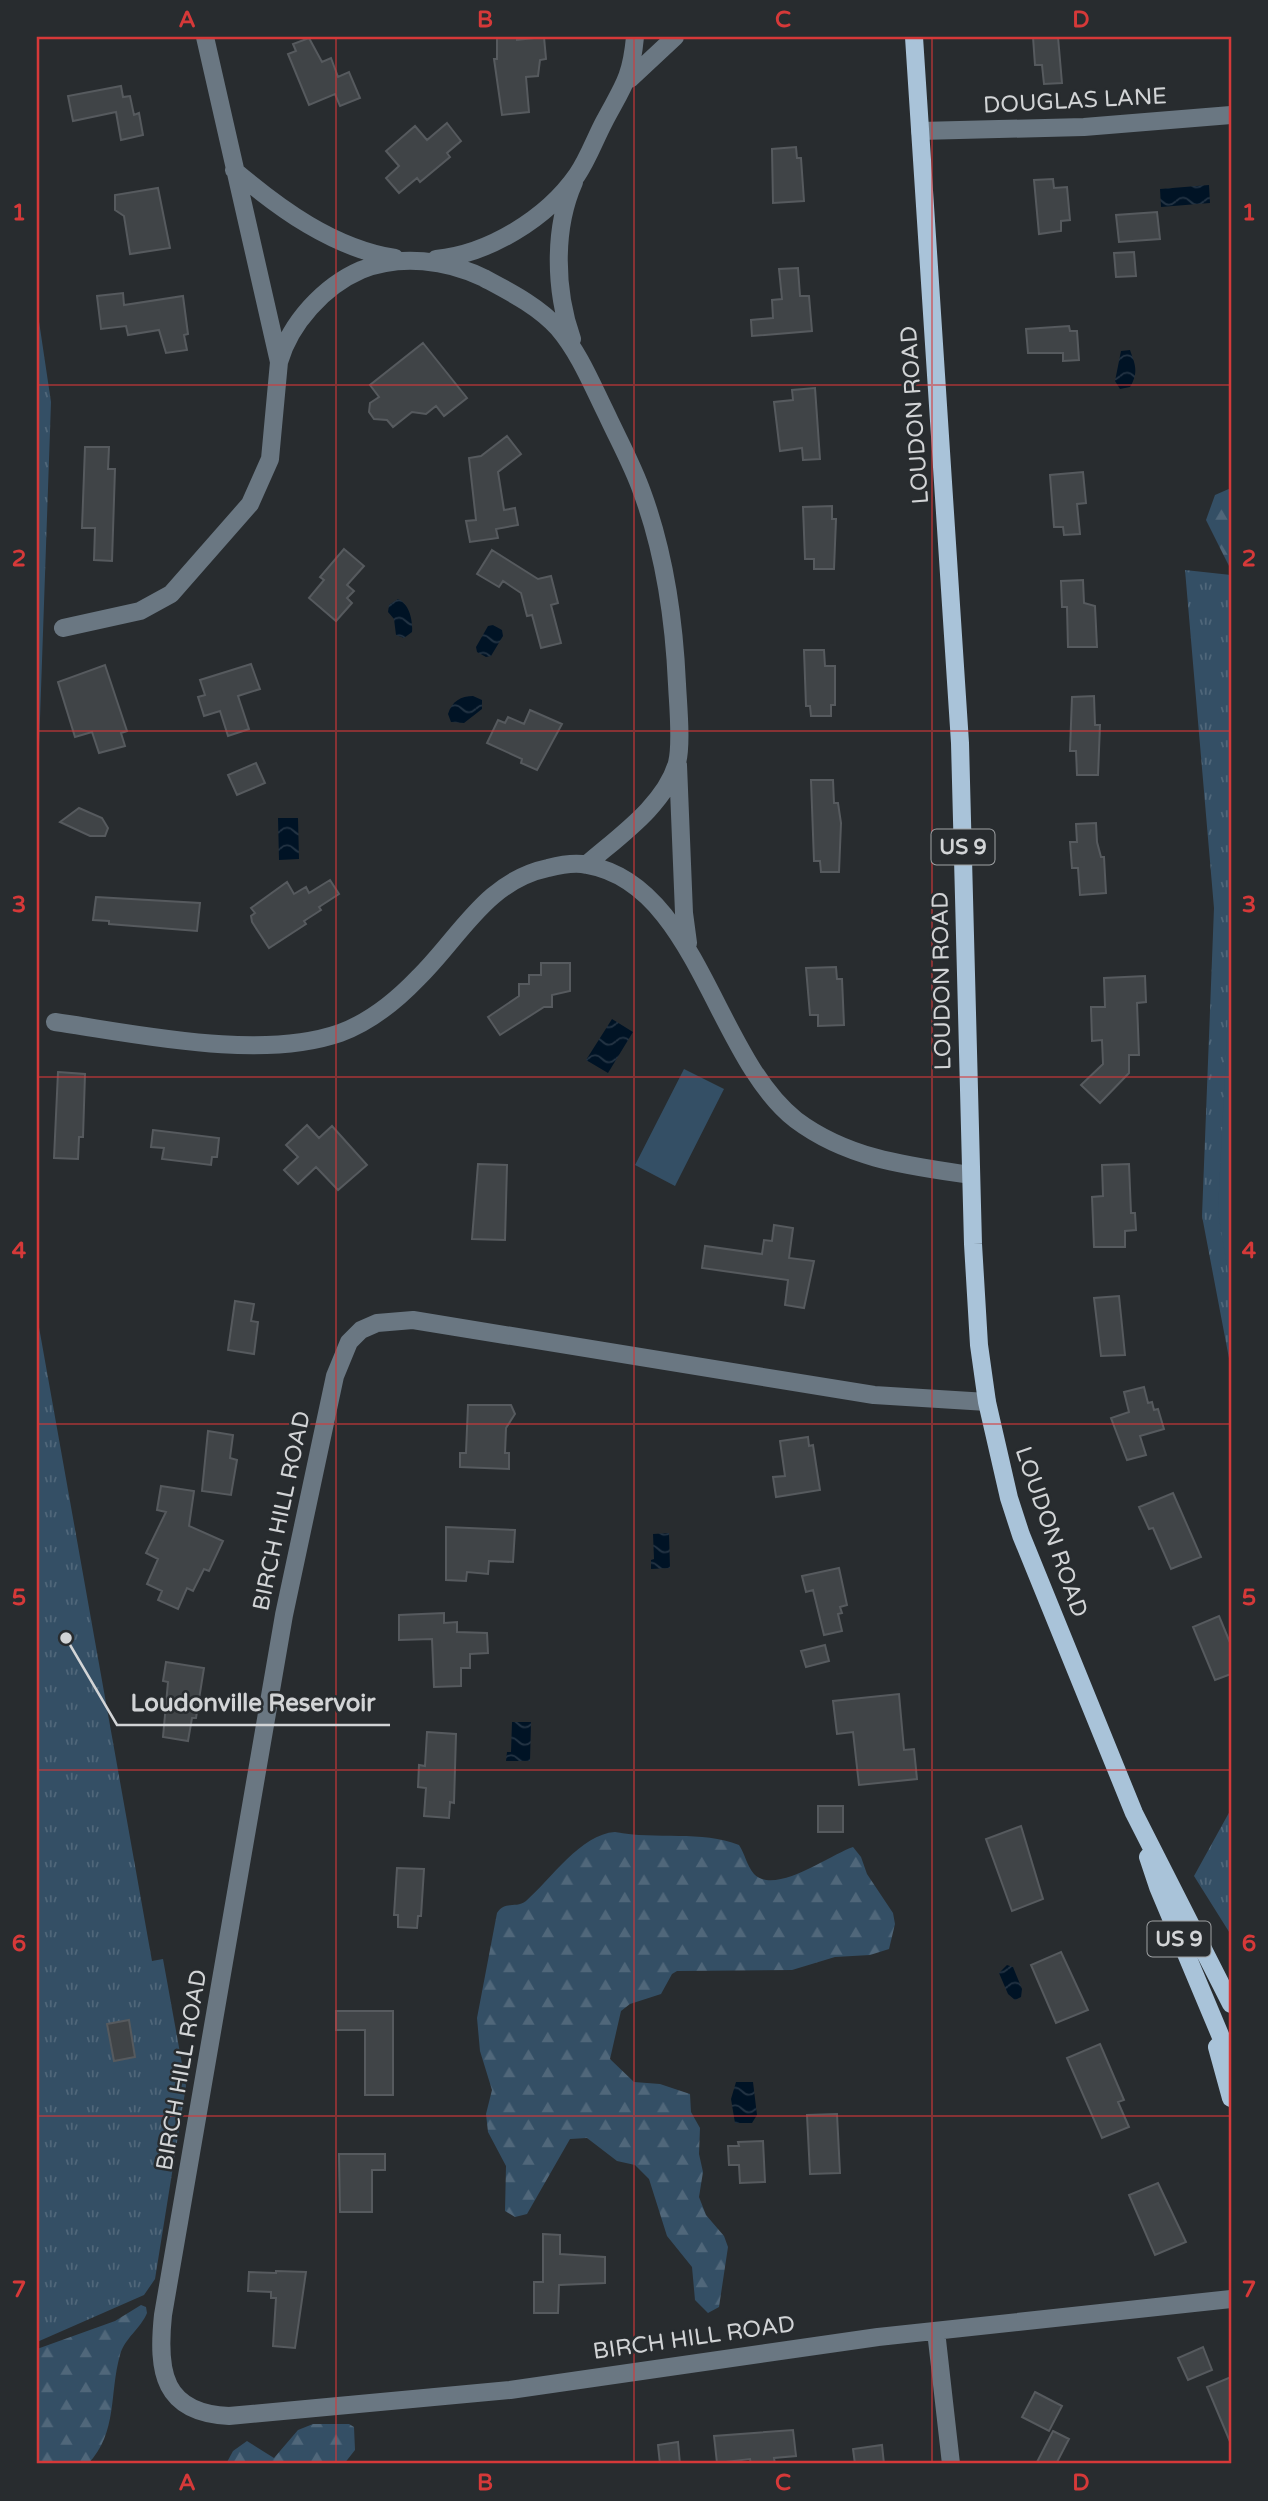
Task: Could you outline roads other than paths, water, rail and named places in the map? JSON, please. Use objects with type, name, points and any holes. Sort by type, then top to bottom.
[{"type":"main road","name":"LOUDON ROAD","points":[[914,37],[959,717],[976,1311],[987,1402],[997,1452],[1021,1535],[1135,1813]]},
{"type":"main road","name":"US 9","points":[[1135,1813],[1157,1887],[1231,2061]]},
{"type":"main road","name":"US 9","points":[[1135,1813],[1231,2004]]},
{"type":"main road","points":[[1206,2003],[1231,2098]]},
{"type":"street","points":[[63,628],[113,619],[162,601],[191,573],[242,515],[258,491],[270,459],[279,362],[205,37]]},
{"type":"street","points":[[628,82],[635,37]]},
{"type":"street","points":[[675,37],[628,82],[577,175],[565,209],[560,272],[562,307],[578,354],[641,489],[659,546],[675,647],[684,913],[690,950]]},
{"type":"street","name":"DOUGLAS LANE","points":[[920,131],[1084,127],[1231,115]]},
{"type":"street","points":[[234,170],[265,197],[326,235],[372,253],[465,270],[504,289],[548,319],[578,354]]},
{"type":"street","points":[[279,362],[300,321],[340,282],[376,265],[457,256],[500,239],[537,215],[577,175]]},
{"type":"street","points":[[587,864],[631,826],[656,799],[678,762]]},
{"type":"street","points":[[55,1022],[206,1042],[279,1044],[325,1038],[361,1023],[401,994],[419,978],[479,908],[512,880],[559,866],[587,864],[617,876],[647,897],[674,926],[690,950],[754,1071],[789,1114],[827,1139],[858,1153],[891,1163],[971,1175]]},
{"type":"street","name":"BIRCH HILL ROAD","points":[[987,1402],[874,1395],[413,1320],[377,1323],[355,1335],[335,1376],[284,1615],[163,2315],[160,2355],[166,2382],[183,2404],[203,2414],[229,2416],[510,2390],[773,2351],[1231,2300]]},
{"type":"street","points":[[936,2331],[951,2464]]},
{"type":"water","points":[[1209,185],[1210,203],[1161,207],[1160,189]]},
{"type":"water","points":[[1130,350],[1135,364],[1134,377],[1130,387],[1120,389],[1115,381],[1121,351]]},
{"type":"water","points":[[398,599],[408,609],[412,623],[412,632],[404,638],[396,635],[394,619],[388,612],[389,605]]},
{"type":"water","points":[[493,625],[502,630],[503,636],[491,656],[486,657],[477,652],[476,647],[488,626]]},
{"type":"water","points":[[473,696],[482,700],[482,709],[464,723],[451,722],[448,714],[455,703],[461,698]]},
{"type":"water","points":[[278,818],[298,818],[299,859],[279,860]]},
{"type":"water","points":[[612,1019],[633,1032],[608,1073],[586,1060]]},
{"type":"water","points":[[669,1533],[670,1568],[651,1569],[651,1560],[654,1559],[653,1534]]},
{"type":"water","points":[[512,1722],[531,1722],[530,1761],[506,1761],[507,1752],[511,1752]]},
{"type":"water","points":[[1007,1965],[1013,1967],[1022,1989],[1021,1997],[1015,2000],[1008,1994],[999,1973]]},
{"type":"water","points":[[736,2082],[753,2082],[757,2115],[752,2123],[735,2123],[731,2099]]},
{"type":"place","name":"Loudonville Reservoir","points":[[66,1638]]}]
